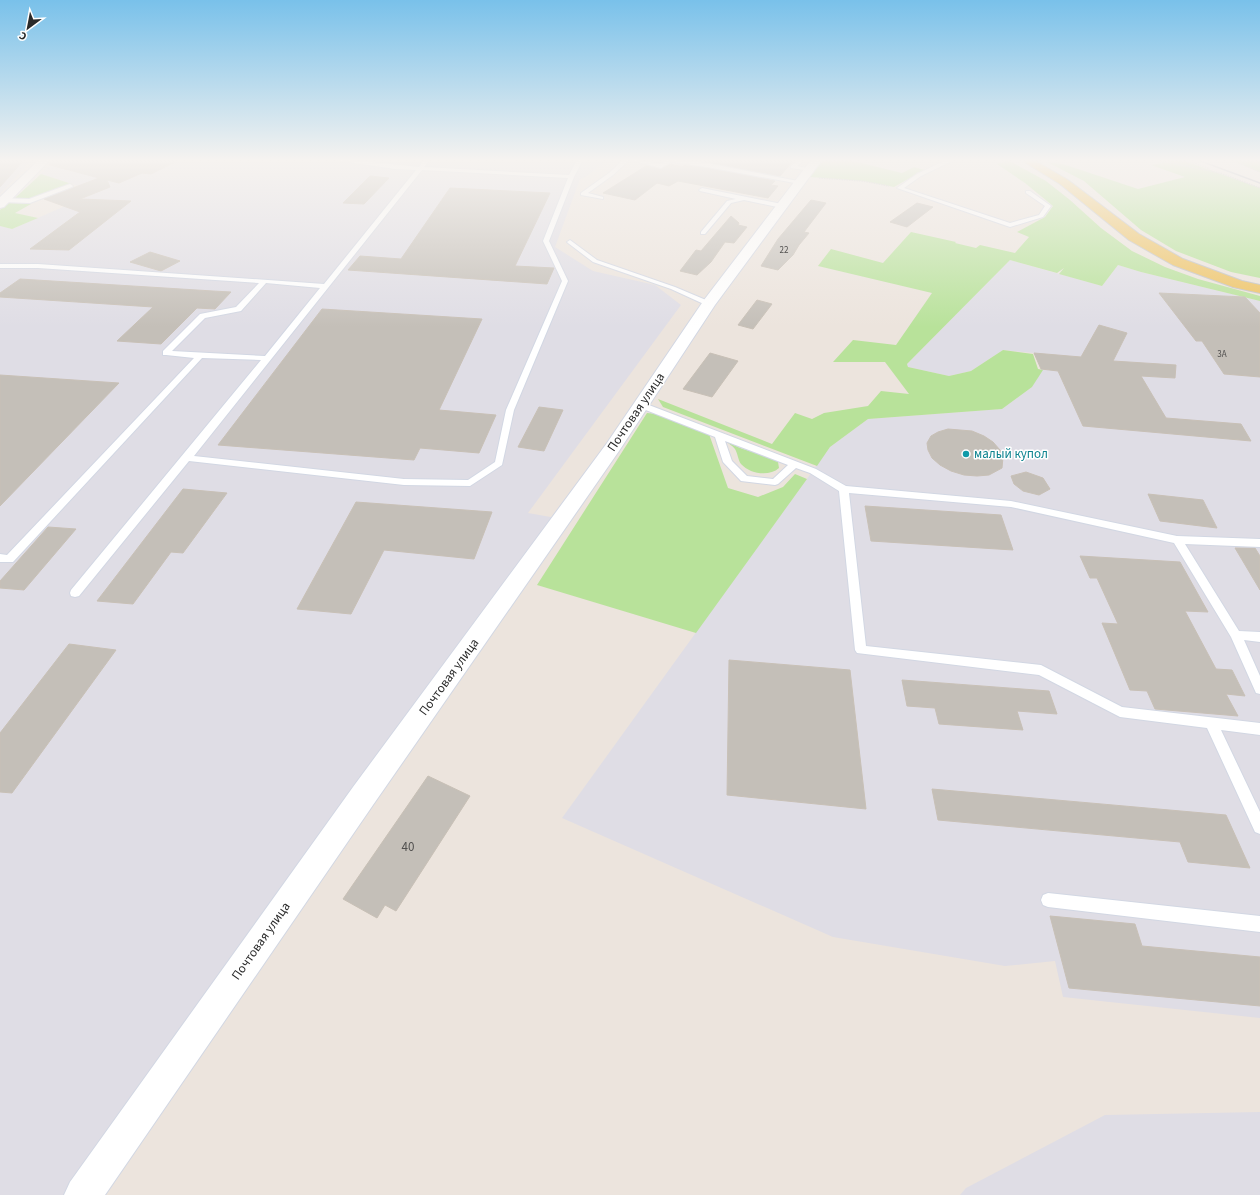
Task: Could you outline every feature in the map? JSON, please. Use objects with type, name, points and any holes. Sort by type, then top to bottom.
[{"type":"main road","points":[[1104,216],[1140,241],[1178,262],[1238,284],[1260,289]]},
{"type":"street","name":"Почтовая улица","points":[[83,1195],[368,790],[612,448],[709,303],[775,216]]},
{"type":"lane","points":[[75,593],[187,458],[383,216]]},
{"type":"lane","points":[[187,458],[404,482],[470,484],[499,463],[510,410],[565,281],[546,241],[556,216]]},
{"type":"lane","points":[[702,232],[717,216]]},
{"type":"lane","points":[[980,216],[1010,226],[1041,216]]},
{"type":"lane","points":[[570,242],[595,261],[673,288],[709,303]]},
{"type":"lane","points":[[0,266],[38,266],[326,286]]},
{"type":"lane","points":[[264,281],[238,309],[204,316],[166,353],[200,356],[267,358]]},
{"type":"lane","points":[[0,558],[9,559],[200,356]]},
{"type":"lane","points":[[641,405],[813,471],[844,490],[1011,504],[1177,540],[1260,543]]},
{"type":"lane","points":[[719,435],[728,462],[744,479],[775,482],[795,464]]},
{"type":"lane","points":[[844,490],[861,650],[1041,670],[1120,712],[1260,728]]},
{"type":"lane","points":[[1177,540],[1236,635],[1260,689]]},
{"type":"lane","points":[[1236,635],[1260,637]]},
{"type":"lane","points":[[1211,723],[1260,827]]},
{"type":"lane","points":[[1048,900],[1260,924]]},
{"type":"shaded area","points":[[43,216],[566,216],[555,247],[593,271],[655,285],[681,305],[528,513],[562,519],[83,1195],[0,1195],[0,226],[12,229]]},
{"type":"shaded area","points":[[1010,260],[1102,286],[1118,265],[1260,301],[1260,1018],[1063,997],[1055,961],[1005,966],[833,937],[562,818],[830,447],[868,419],[1002,409],[1032,387],[1041,369],[1034,353],[1003,350],[971,371],[949,376],[908,367],[907,364]]},
{"type":"shaded area","points":[[1260,1112],[1260,1195],[960,1195],[966,1188],[1105,1115]]},
{"type":"green space","points":[[0,216],[28,216],[38,218],[12,229],[0,226]]},
{"type":"green space","points":[[1046,216],[1087,216],[1132,251],[1165,267],[1198,279],[1260,296],[1260,301],[1118,265],[1102,286],[1059,274],[1064,268],[1057,273],[1010,260],[907,364],[908,367],[949,376],[971,371],[1003,350],[1033,354],[1038,369],[1043,370],[1032,387],[1002,409],[868,419],[830,447],[817,466],[663,407],[658,399],[772,444],[795,413],[812,419],[824,413],[868,406],[881,391],[909,394],[885,362],[833,362],[853,340],[896,345],[932,293],[818,266],[831,249],[883,263],[911,232],[976,248],[980,245],[1015,253],[1029,237],[1017,232]]},
{"type":"green space","points":[[1124,216],[1260,216],[1260,278],[1231,272],[1176,251],[1141,230]]},
{"type":"green space","points":[[647,413],[657,414],[709,434],[728,488],[758,497],[783,487],[795,474],[807,479],[696,633],[537,585]]},
{"type":"green space","points":[[725,441],[743,449],[770,457],[778,462],[779,468],[770,473],[760,473],[749,470],[741,464],[734,448]]},
{"type":"building","points":[[75,216],[112,216],[69,250],[30,249]]},
{"type":"building","points":[[431,216],[539,216],[515,266],[554,268],[547,284],[348,270],[360,256],[401,259]]},
{"type":"building","points":[[731,216],[739,223],[738,225],[747,227],[734,243],[725,242],[711,262],[697,275],[680,271],[696,250],[701,251]]},
{"type":"building","points":[[798,216],[816,216],[804,232],[809,233],[793,255],[778,270],[761,266],[778,239]]},
{"type":"building","points":[[899,216],[922,216],[907,227],[890,222]]},
{"type":"building","points":[[150,252],[180,261],[161,271],[130,262]]},
{"type":"building","points":[[20,279],[231,292],[215,309],[197,308],[161,344],[117,341],[153,307],[0,297],[0,293]]},
{"type":"building","points":[[1159,293],[1245,297],[1260,313],[1260,377],[1224,374],[1202,341],[1196,341]]},
{"type":"building","points":[[757,300],[772,304],[753,329],[738,325]]},
{"type":"building","points":[[322,309],[482,319],[439,410],[496,415],[479,453],[420,448],[414,460],[218,445]]},
{"type":"building","points":[[1099,325],[1127,333],[1113,361],[1176,365],[1175,378],[1141,376],[1166,418],[1241,424],[1251,441],[1083,426],[1058,371],[1041,369],[1034,353],[1081,357]]},
{"type":"building","points":[[710,353],[738,361],[712,397],[683,389]]},
{"type":"building","points":[[0,375],[119,383],[0,506]]},
{"type":"building","points":[[539,407],[563,410],[544,451],[518,447]]},
{"type":"building","name":"малый купол","points":[[948,429],[972,431],[993,442],[1000,450],[1003,457],[1002,468],[989,475],[977,476],[964,475],[951,471],[940,465],[932,458],[928,450],[927,443],[931,436]]},
{"type":"building","points":[[1026,472],[1043,478],[1050,489],[1039,495],[1023,491],[1014,484],[1011,476]]},
{"type":"building","points":[[183,489],[227,493],[183,553],[171,552],[133,604],[97,601]]},
{"type":"building","points":[[1148,494],[1203,500],[1217,528],[1160,521]]},
{"type":"building","points":[[356,502],[492,512],[474,559],[384,550],[351,614],[297,609]]},
{"type":"building","points":[[865,506],[1001,515],[1013,550],[871,541]]},
{"type":"building","points":[[48,527],[76,529],[24,590],[0,588],[0,581]]},
{"type":"building","points":[[1235,548],[1255,548],[1260,556],[1260,590]]},
{"type":"building","points":[[1080,556],[1180,562],[1208,612],[1185,611],[1216,669],[1232,670],[1245,696],[1226,694],[1238,716],[1155,709],[1147,691],[1130,690],[1102,623],[1118,624],[1097,578],[1090,578]]},
{"type":"building","points":[[69,644],[116,650],[12,793],[0,792],[0,733]]},
{"type":"building","points":[[729,660],[850,670],[866,809],[727,795]]},
{"type":"building","points":[[902,680],[1049,691],[1057,714],[1017,711],[1023,730],[939,724],[935,708],[907,706]]},
{"type":"building","points":[[428,776],[470,796],[396,911],[385,905],[377,918],[343,899]]},
{"type":"building","points":[[932,789],[1226,815],[1250,868],[1188,862],[1180,842],[938,820]]},
{"type":"building","points":[[1050,916],[1135,924],[1142,946],[1260,957],[1260,1006],[1069,988]]},
{"type":"place","name":"малый купол","points":[[966,454]]}]
